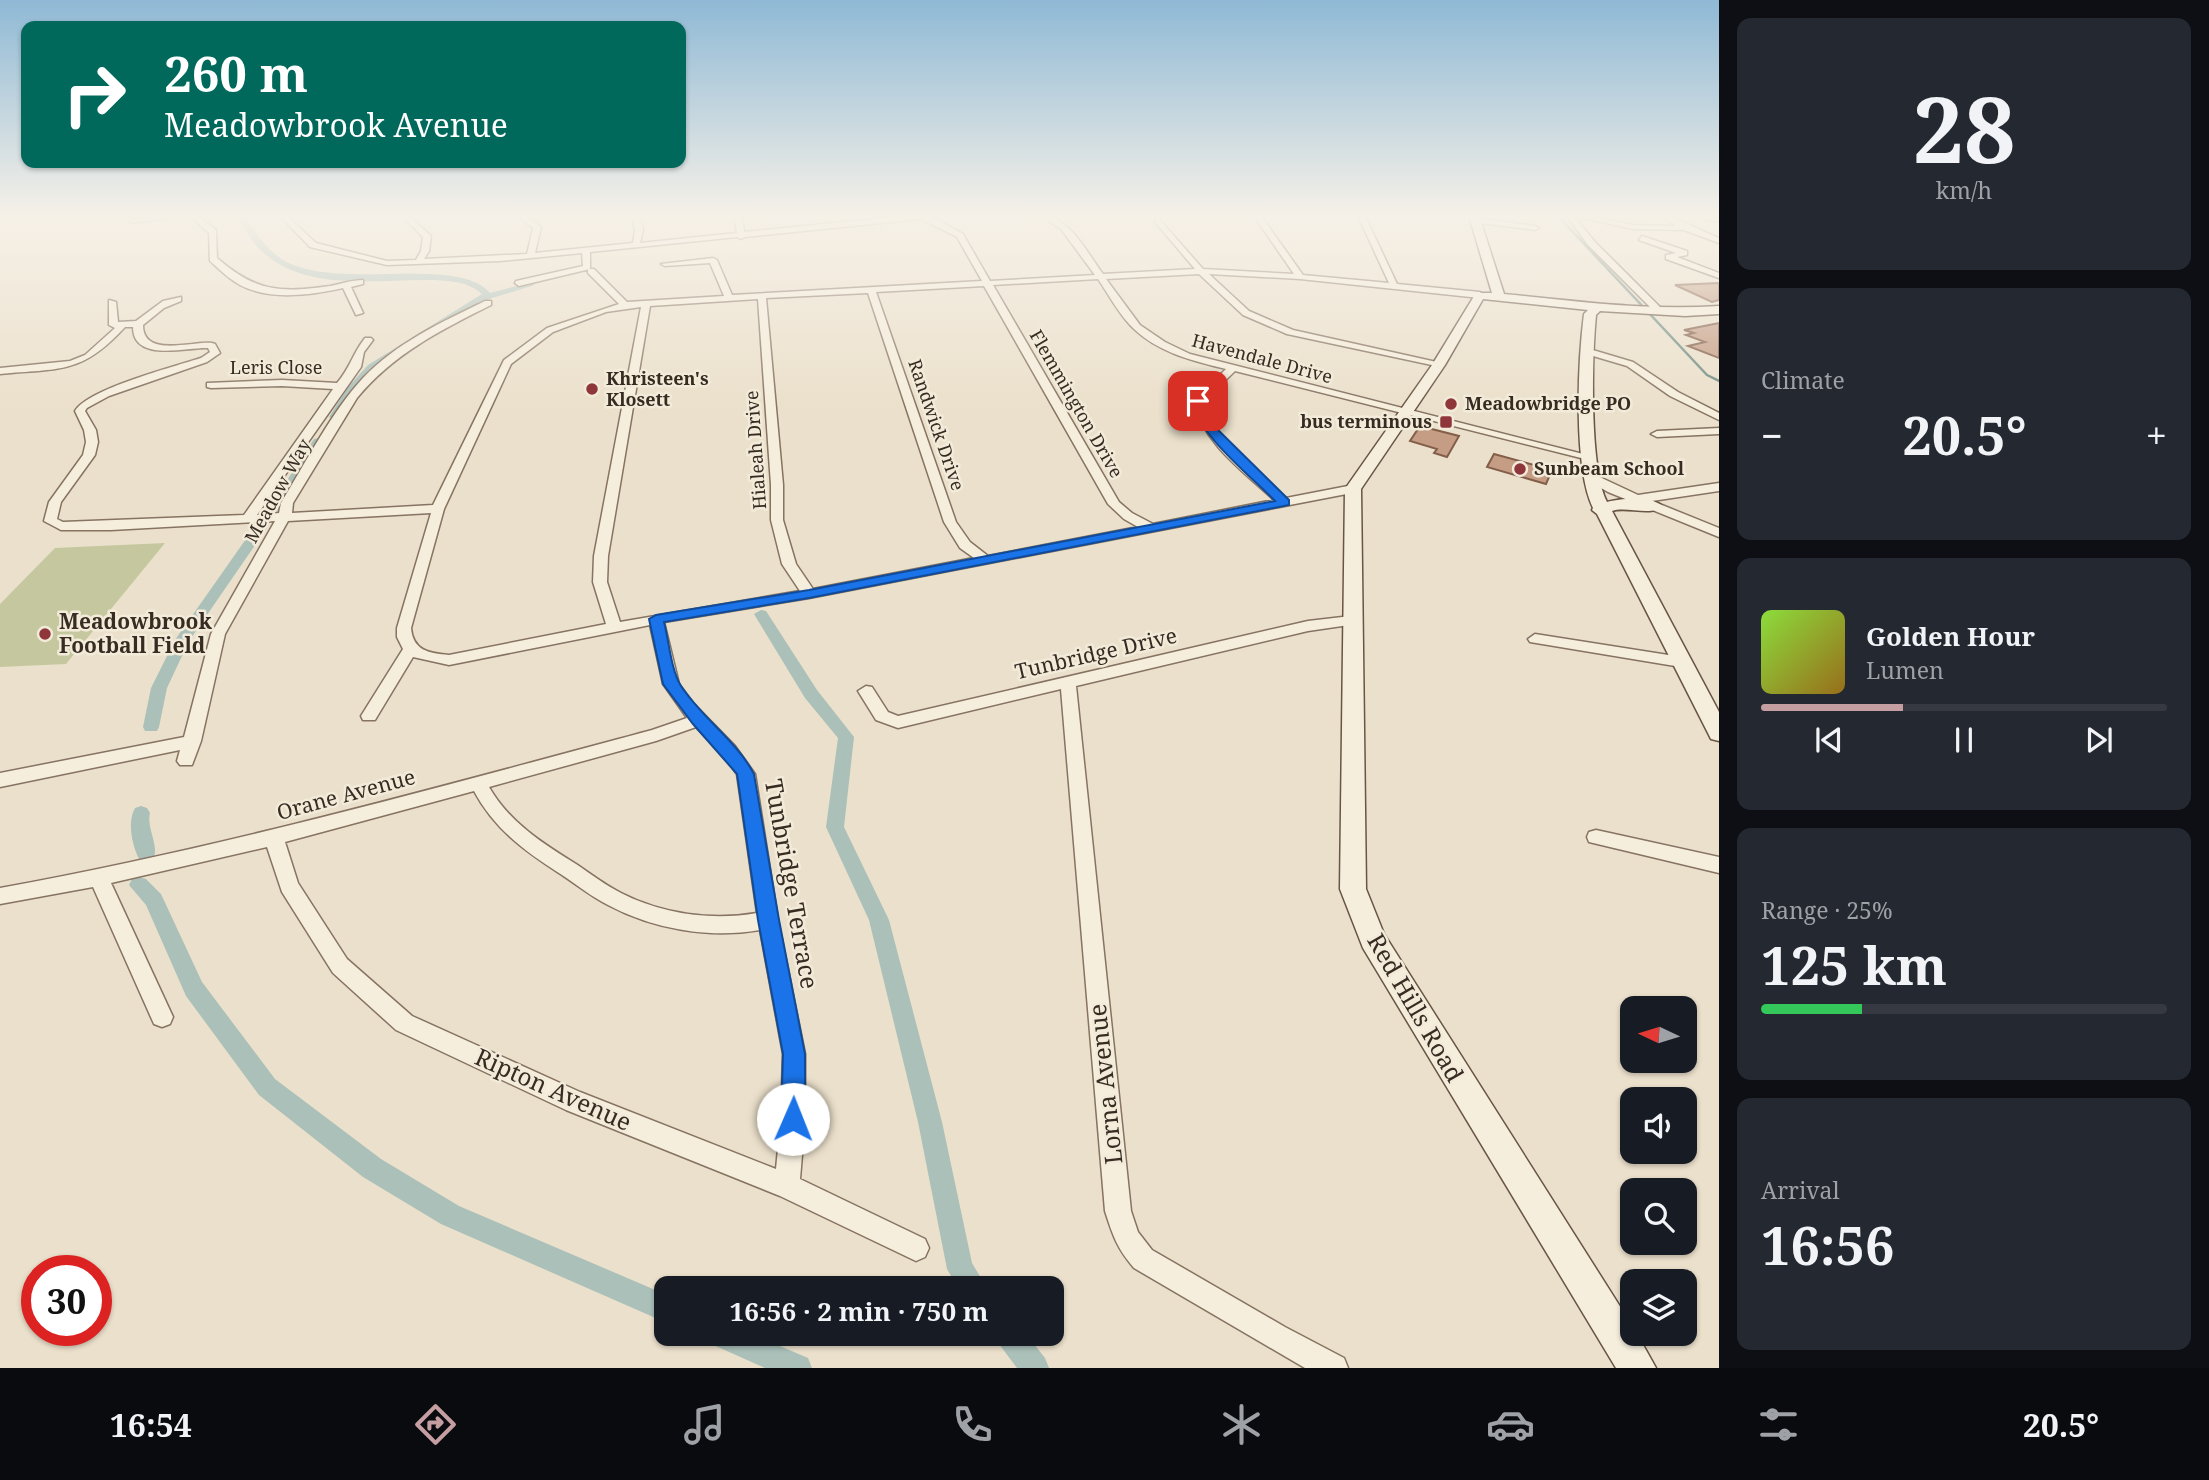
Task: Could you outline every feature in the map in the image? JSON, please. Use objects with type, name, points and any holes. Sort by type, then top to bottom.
[{"type":"street","points":[[239,280],[279,291],[346,286],[360,282]]},
{"type":"street","points":[[519,284],[536,280]]},
{"type":"street","points":[[600,280],[625,305]]},
{"type":"street","points":[[721,280],[729,298]]},
{"type":"street","name":"Flemmington Drive","points":[[983,280],[1114,505],[1151,528]]},
{"type":"street","points":[[1037,280],[625,305],[603,310],[550,330],[507,362],[438,509],[404,628],[404,640],[410,649],[425,656],[449,660],[1353,489],[1438,365],[1480,295]]},
{"type":"street","name":"Havendale Drive","points":[[1101,280],[1143,333],[1187,356],[1589,457]]},
{"type":"street","points":[[1210,280],[1246,313],[1290,332],[1438,365]]},
{"type":"street","points":[[1330,280],[1597,307],[1658,311],[1719,310]]},
{"type":"street","points":[[1391,280],[1394,286]]},
{"type":"street","points":[[1494,280],[1499,296]]},
{"type":"street","points":[[1627,280],[1658,311]]},
{"type":"street","points":[[346,286],[359,313]]},
{"type":"street","name":"Randwick Drive","points":[[871,290],[950,522],[965,545],[985,560]]},
{"type":"street","name":"Hialeah Drive","points":[[762,297],[777,485],[777,520],[789,564],[809,594]]},
{"type":"street","points":[[112,302],[114,325],[121,327],[138,324],[162,304],[178,299]]},
{"type":"street","name":"Meadow Way","points":[[186,761],[218,634],[285,515],[287,503],[362,384],[408,346],[488,303]]},
{"type":"street","points":[[615,628],[600,582],[601,556],[646,304]]},
{"type":"street","points":[[1597,307],[1590,314],[1586,351],[1592,484],[1600,510],[1719,733]]},
{"type":"street","points":[[138,324],[138,339],[142,344],[152,347],[204,345],[212,346],[215,353],[204,360],[105,394],[83,406],[80,411],[90,430],[92,442],[89,455],[55,502],[50,522],[61,526],[111,526],[438,509]]},
{"type":"street","points":[[0,371],[72,364],[88,357],[121,327]]},
{"type":"street","points":[[249,517],[356,367],[359,352],[368,340]]},
{"type":"street","points":[[1586,351],[1630,364],[1674,394],[1719,416]]},
{"type":"street","points":[[1231,369],[1198,401],[1199,409],[1208,426],[1284,503]]},
{"type":"street","name":"Leris Close","points":[[211,385],[282,383],[340,386]]},
{"type":"street","points":[[1657,434],[1719,431]]},
{"type":"street","points":[[1592,484],[1637,499],[1719,533]]},
{"type":"street","points":[[1637,499],[1719,486]]},
{"type":"street","name":"Red Hills Road","points":[[1353,489],[1353,889],[1373,940],[1637,1368]]},
{"type":"street","points":[[1600,510],[1618,504],[1654,506]]},
{"type":"street","name":"Tunbridge Terrace","points":[[656,619],[671,684],[746,774],[768,920],[794,1054],[793,1119],[787,1186]]},
{"type":"street","name":"Tunbridge Drive","points":[[866,691],[881,716],[891,722],[898,722],[987,699],[1068,684],[1308,626],[1351,621]]},
{"type":"street","points":[[1535,639],[1681,662]]},
{"type":"street","points":[[369,716],[410,649]]},
{"type":"street","name":"Lorna Avenue","points":[[1068,684],[1118,1212],[1127,1240],[1143,1259],[1275,1337],[1334,1368]]},
{"type":"street","name":"Orane Avenue","points":[[0,896],[99,878],[274,838],[656,735],[699,720]]},
{"type":"street","points":[[0,780],[193,741]]},
{"type":"street","points":[[479,784],[492,810],[517,836],[617,901],[664,917],[707,925],[744,925],[768,920]]},
{"type":"street","points":[[1596,837],[1719,865]]},
{"type":"street","name":"Ripton Avenue","points":[[274,838],[289,886],[340,966],[404,1024],[574,1102],[787,1186],[916,1248]]},
{"type":"street","points":[[99,878],[162,1017]]},
{"type":"green space","name":"Meadowbrook Football Field","points":[[165,543],[66,664],[0,667],[0,604],[55,548]]},
{"type":"building","points":[[1719,283],[1719,300],[1712,302],[1675,285]]},
{"type":"building","points":[[1719,323],[1719,358],[1688,346],[1705,342],[1686,335],[1694,333],[1684,330]]},
{"type":"building","points":[[1420,426],[1459,436],[1447,457],[1434,453],[1437,449],[1410,441]]},
{"type":"building","name":"Sunbeam School","points":[[1494,454],[1552,470],[1546,484],[1487,467]]},
{"type":"waterway","points":[[459,280],[476,285],[486,293],[486,297]]},
{"type":"waterway","points":[[1618,280],[1707,375],[1719,381]]},
{"type":"waterway","points":[[486,297],[531,285]]},
{"type":"waterway","points":[[334,417],[353,388],[372,367],[400,347],[486,297]]},
{"type":"waterway","points":[[273,511],[318,441]]},
{"type":"waterway","points":[[151,727],[159,688],[182,640],[263,525]]},
{"type":"waterway","points":[[761,614],[811,694],[846,737],[835,827],[879,920],[930,1122],[960,1269],[965,1276]]},
{"type":"waterway","points":[[141,813],[139,821],[146,854]]},
{"type":"waterway","points":[[139,885],[154,900],[194,989],[267,1087],[372,1168],[450,1215],[654,1303]]},
{"type":"waterway","points":[[748,1346],[798,1368]]},
{"type":"waterway","points":[[1018,1346],[1035,1368]]},
{"type":"place","name":"Khristeen's Klosett","points":[[592,389]]},
{"type":"place","name":"Meadowbridge PO","points":[[1451,404]]},
{"type":"place","name":"bus terminous","points":[[1446,422]]},
{"type":"place","name":"Sunbeam School","points":[[1520,469]]},
{"type":"place","name":"Meadowbrook Football Field","points":[[45,634]]},
{"type":"route","points":[[793,1119],[794,1054],[768,920],[746,774],[671,684],[656,619],[809,594],[1284,503],[1208,426],[1198,401]]}]
